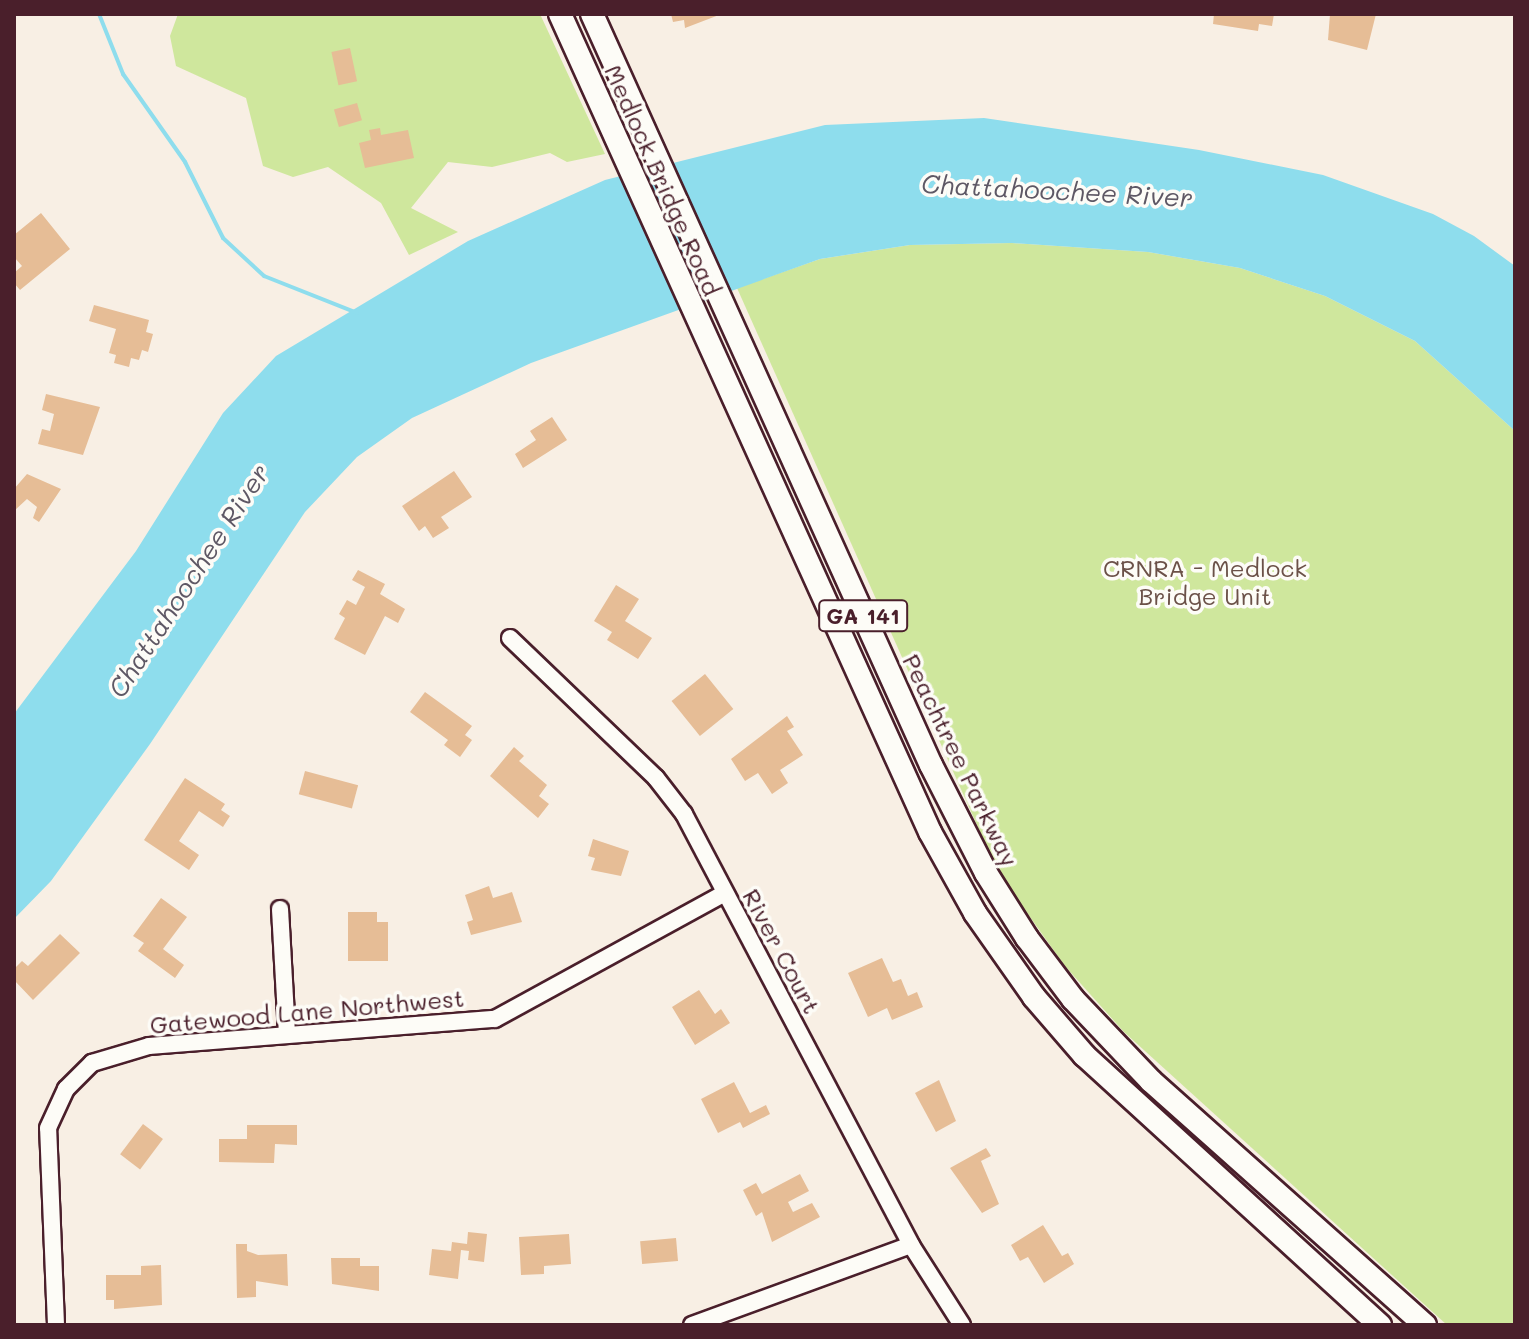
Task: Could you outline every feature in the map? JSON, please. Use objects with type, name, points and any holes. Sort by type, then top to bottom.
[{"type":"highway","name":"Medlock Bridge Road","points":[[560,14],[930,832],[991,937],[1059,1027],[1113,1084],[1380,1325]]},
{"type":"highway","name":"Medlock Bridge Road","points":[[592,14],[746,355]]},
{"type":"highway","name":"Peachtree Parkway","points":[[746,355],[931,765],[986,873],[1027,938],[1073,999],[1151,1081],[1425,1325]]},
{"type":"street","name":"River Court","points":[[510,638],[656,778],[684,814],[911,1245],[962,1325]]},
{"type":"street","name":"Gatewood Lane Northwest","points":[[56,1325],[46,1154],[48,1128],[66,1089],[92,1063],[149,1046],[495,1019],[725,893]]},
{"type":"street","points":[[280,909],[287,1034]]},
{"type":"street","points":[[692,1325],[911,1245]]},
{"type":"green space","points":[[178,14],[540,14],[605,154],[567,162],[550,153],[492,167],[448,162],[411,208],[458,232],[409,255],[381,203],[328,167],[293,177],[263,166],[246,98],[176,66],[170,36]]},
{"type":"green space","name":"CRNRA - Medlock Bridge Unit","points":[[1012,243],[1148,252],[1240,268],[1325,296],[1415,341],[1515,431],[1515,1325],[1447,1325],[1124,1032],[1064,965],[998,872],[737,288],[820,259],[910,245]]},
{"type":"water","name":"Chattahoochee River","points":[[984,118],[1199,150],[1323,175],[1433,214],[1474,236],[1515,266],[1515,431],[1415,341],[1325,296],[1240,268],[1148,252],[1012,243],[910,245],[820,259],[531,363],[412,418],[357,457],[305,512],[150,744],[51,881],[14,919],[14,714],[136,551],[223,413],[276,356],[468,241],[605,180],[825,125]]},
{"type":"building","points":[[671,14],[719,15],[685,28],[684,20],[673,22]]},
{"type":"building","points":[[1214,14],[1274,14],[1272,26],[1259,24],[1258,31],[1213,24]]},
{"type":"building","points":[[1330,14],[1376,14],[1367,50],[1328,40]]},
{"type":"building","points":[[350,48],[357,81],[338,85],[331,52]]},
{"type":"building","points":[[357,103],[362,120],[339,127],[334,110]]},
{"type":"building","points":[[380,128],[381,135],[408,130],[414,158],[365,168],[359,143],[371,140],[369,130]]},
{"type":"building","points":[[41,213],[70,249],[20,290],[14,283],[14,273],[22,266],[14,257],[14,235]]},
{"type":"building","points":[[94,305],[149,320],[146,332],[153,334],[148,352],[142,350],[139,360],[131,358],[129,367],[114,363],[116,355],[109,353],[116,329],[89,321]]},
{"type":"building","points":[[46,394],[100,407],[83,455],[38,444],[42,429],[50,431],[54,414],[42,410]]},
{"type":"building","points":[[552,417],[567,440],[523,468],[515,454],[536,440],[530,431]]},
{"type":"building","points":[[454,471],[472,497],[441,517],[449,528],[433,538],[425,526],[419,531],[402,506]]},
{"type":"building","points":[[27,474],[61,489],[39,522],[33,518],[37,507],[27,499],[14,511],[14,489]]},
{"type":"building","points":[[358,570],[385,584],[380,594],[405,609],[398,623],[385,616],[365,655],[334,639],[345,618],[339,614],[347,600],[356,605],[365,587],[352,580]]},
{"type":"building","points":[[616,585],[639,599],[625,621],[652,638],[638,659],[607,640],[612,632],[594,621]]},
{"type":"building","points":[[705,674],[733,709],[700,736],[672,701]]},
{"type":"building","points":[[425,692],[472,726],[465,735],[472,740],[460,757],[444,745],[448,740],[410,712]]},
{"type":"building","points":[[787,716],[794,727],[787,731],[803,755],[780,770],[788,783],[772,794],[758,773],[745,781],[731,759]]},
{"type":"building","points":[[514,747],[524,756],[519,761],[547,785],[539,796],[549,804],[538,818],[490,776]]},
{"type":"building","points":[[305,771],[358,785],[352,808],[299,794]]},
{"type":"building","points":[[185,778],[225,804],[221,810],[230,816],[223,827],[199,811],[179,841],[199,855],[189,870],[144,840]]},
{"type":"building","points":[[593,839],[629,851],[621,876],[591,870],[595,858],[588,856]]},
{"type":"building","points":[[489,886],[493,898],[512,892],[522,922],[471,935],[467,922],[473,920],[465,895]]},
{"type":"building","points":[[161,898],[187,917],[163,949],[184,965],[175,978],[138,951],[144,943],[133,936]]},
{"type":"building","points":[[348,912],[377,912],[377,922],[388,922],[388,961],[348,961]]},
{"type":"building","points":[[60,934],[80,953],[33,1000],[14,980],[14,969],[22,961],[28,966]]},
{"type":"building","points":[[882,958],[893,982],[901,979],[908,996],[917,992],[923,1007],[892,1020],[887,1008],[868,1017],[848,973]]},
{"type":"building","points":[[699,990],[715,1014],[721,1009],[730,1023],[695,1045],[672,1007]]},
{"type":"building","points":[[939,1080],[956,1121],[936,1132],[915,1093]]},
{"type":"building","points":[[734,1082],[750,1113],[766,1105],[770,1114],[743,1128],[740,1122],[718,1133],[701,1099]]},
{"type":"building","points":[[143,1124],[163,1139],[140,1169],[120,1154]]},
{"type":"building","points":[[247,1125],[297,1125],[297,1145],[275,1144],[274,1163],[219,1162],[219,1139],[247,1139]]},
{"type":"building","points":[[986,1148],[991,1156],[981,1161],[999,1204],[982,1213],[950,1168]]},
{"type":"building","points":[[800,1174],[809,1191],[788,1202],[793,1212],[812,1203],[820,1217],[772,1242],[762,1212],[756,1216],[743,1190],[756,1183],[762,1194]]},
{"type":"building","points":[[1043,1225],[1062,1256],[1068,1253],[1074,1264],[1044,1283],[1028,1257],[1020,1261],[1011,1245]]},
{"type":"building","points":[[468,1232],[487,1234],[484,1262],[468,1260],[469,1251],[461,1250],[458,1279],[429,1275],[432,1249],[451,1251],[452,1242],[467,1244]]},
{"type":"building","points":[[569,1234],[571,1264],[544,1266],[544,1274],[521,1275],[519,1237]]},
{"type":"building","points":[[676,1238],[678,1261],[642,1264],[640,1241]]},
{"type":"building","points":[[236,1244],[247,1244],[247,1251],[258,1255],[287,1254],[288,1286],[256,1281],[256,1297],[237,1298]]},
{"type":"building","points":[[331,1258],[360,1258],[360,1266],[379,1266],[379,1291],[332,1284]]},
{"type":"building","points":[[161,1265],[162,1305],[114,1309],[114,1300],[106,1300],[106,1275],[141,1275],[141,1266]]},
{"type":"waterway","points":[[99,14],[123,74],[185,162],[223,238],[264,276],[357,313]]}]
